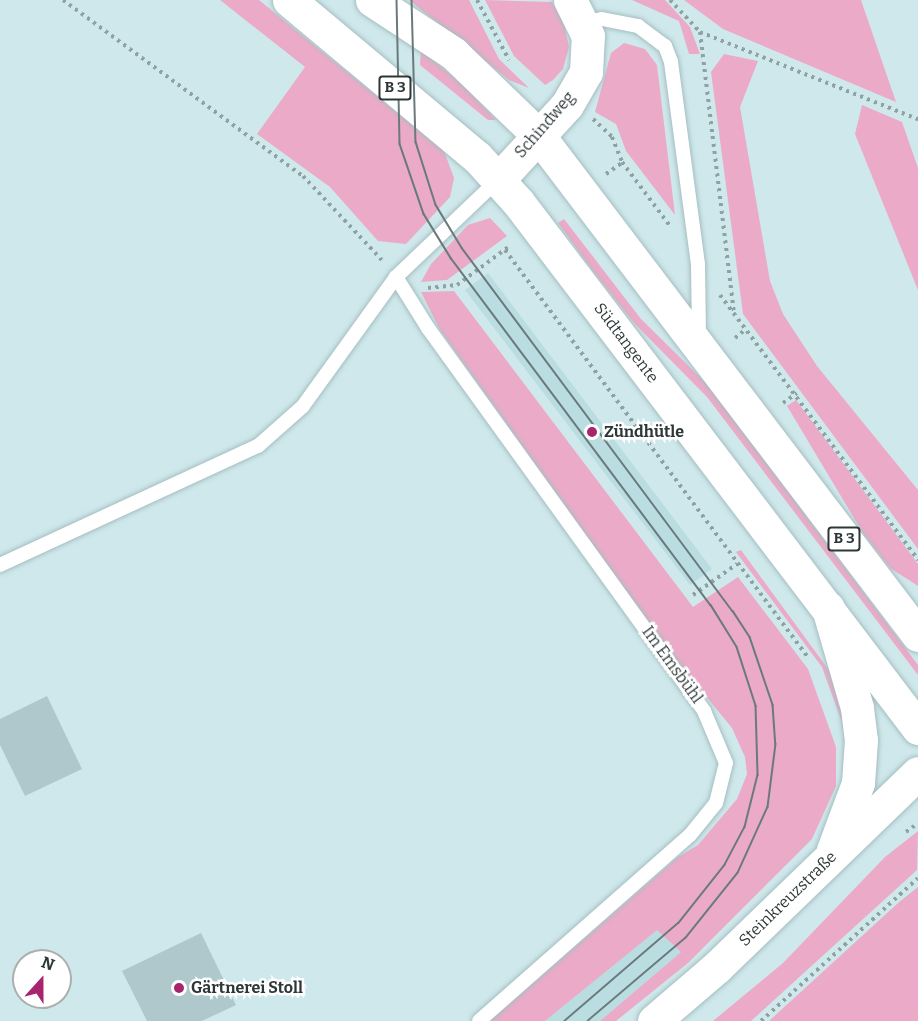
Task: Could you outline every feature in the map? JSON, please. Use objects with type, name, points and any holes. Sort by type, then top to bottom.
[{"type":"main road","name":"Südtangente","points":[[289,0],[436,121],[498,180],[828,607],[918,729]]},
{"type":"main road","name":"B 3","points":[[372,0],[453,53],[538,135],[905,606],[918,635]]},
{"type":"main road","name":"Schindweg","points":[[498,180],[567,105],[586,72],[590,55],[577,11]]},
{"type":"main road","points":[[828,607],[861,740],[858,783],[829,860]]},
{"type":"main road","name":"Steinkreuzstraße","points":[[654,1021],[829,860],[918,773]]},
{"type":"lane","points":[[577,11],[638,26],[665,46],[674,78],[698,264],[699,343]]},
{"type":"lane","points":[[0,565],[258,446],[303,406],[396,277],[498,180]]},
{"type":"lane","name":"Im Emsbühl","points":[[396,277],[704,711],[726,763],[716,803],[690,835],[479,1021]]},
{"type":"path","points":[[63,0],[303,176],[396,277]]},
{"type":"path","points":[[477,0],[514,67]]},
{"type":"path","points":[[670,0],[700,32],[918,119]]},
{"type":"path","points":[[700,32],[734,315]]},
{"type":"path","points":[[567,105],[604,127],[622,162],[745,330],[797,393],[918,560]]},
{"type":"path","points":[[505,250],[716,529],[737,564],[810,659]]},
{"type":"path","points":[[735,339],[745,330]]},
{"type":"path","points":[[783,403],[797,393]]},
{"type":"path","points":[[716,529],[722,524]]},
{"type":"path","points":[[693,595],[737,564]]},
{"type":"path","points":[[761,1021],[918,878]]},
{"type":"shaded area","points":[[220,0],[259,0],[444,151],[454,178],[450,197],[406,244],[378,241],[330,187],[257,134],[305,67]]},
{"type":"shaded area","points":[[409,0],[469,0],[499,59],[529,88],[509,80]]},
{"type":"shaded area","points":[[485,0],[552,2],[563,19],[569,47],[563,69],[553,80],[545,85],[514,56]]},
{"type":"shaded area","points":[[632,0],[665,0],[690,27],[700,54],[689,54],[679,21]]},
{"type":"shaded area","points":[[684,0],[861,0],[896,102],[723,29]]},
{"type":"shaded area","points":[[624,43],[645,49],[657,65],[675,215],[626,151],[616,124],[595,112],[611,53]]},
{"type":"shaded area","points":[[421,50],[464,86],[496,120],[488,120],[420,65]]},
{"type":"shaded area","points":[[724,54],[758,61],[740,107],[770,281],[783,314],[817,366],[918,490],[918,549],[743,314],[711,72]]},
{"type":"shaded area","points":[[862,105],[902,122],[918,168],[918,290],[855,134]]},
{"type":"shaded area","points":[[490,218],[507,236],[447,280],[421,282],[431,264],[468,225]]},
{"type":"shaded area","points":[[564,219],[641,319],[707,384],[918,665],[918,675],[707,397],[634,323],[593,271],[558,223]]},
{"type":"shaded area","points":[[488,273],[712,569],[690,585],[465,290]]},
{"type":"shaded area","points":[[454,291],[693,607],[738,577],[808,669],[836,747],[836,786],[812,839],[688,963],[616,1021],[600,1021],[681,952],[657,930],[545,1021],[490,1021],[678,857],[698,845],[737,799],[747,774],[745,757],[732,728],[659,639],[440,330],[421,292]]},
{"type":"shaded area","points":[[796,400],[918,564],[918,586],[890,568],[863,533],[787,406]]},
{"type":"shaded area","points":[[741,550],[831,673],[839,692],[844,728],[822,667],[736,552]]},
{"type":"shaded area","points":[[918,831],[917,870],[751,1021],[713,1021],[783,963],[885,857]]},
{"type":"shaded area","points":[[918,887],[918,1021],[769,1021],[898,903]]},
{"type":"shaded area","points":[[657,929],[681,952],[600,1021],[545,1021]]},
{"type":"building","points":[[47,696],[82,769],[25,796],[0,745],[0,719]]},
{"type":"building","name":"Gärtnerei Stoll","points":[[201,933],[236,1005],[202,1021],[147,1021],[122,971]]},
{"type":"tram line","points":[[397,0],[400,144],[424,214],[451,258],[711,605],[737,647],[756,706],[758,775],[745,827],[725,865],[679,923],[565,1021]]},
{"type":"tram line","points":[[412,0],[416,142],[436,205],[462,248],[733,611],[750,637],[773,705],[776,744],[768,807],[738,873],[686,938],[588,1021]]},
{"type":"place","name":"Zündhütle","points":[[592,432]]},
{"type":"place","name":"Gärtnerei Stoll","points":[[179,988]]}]
